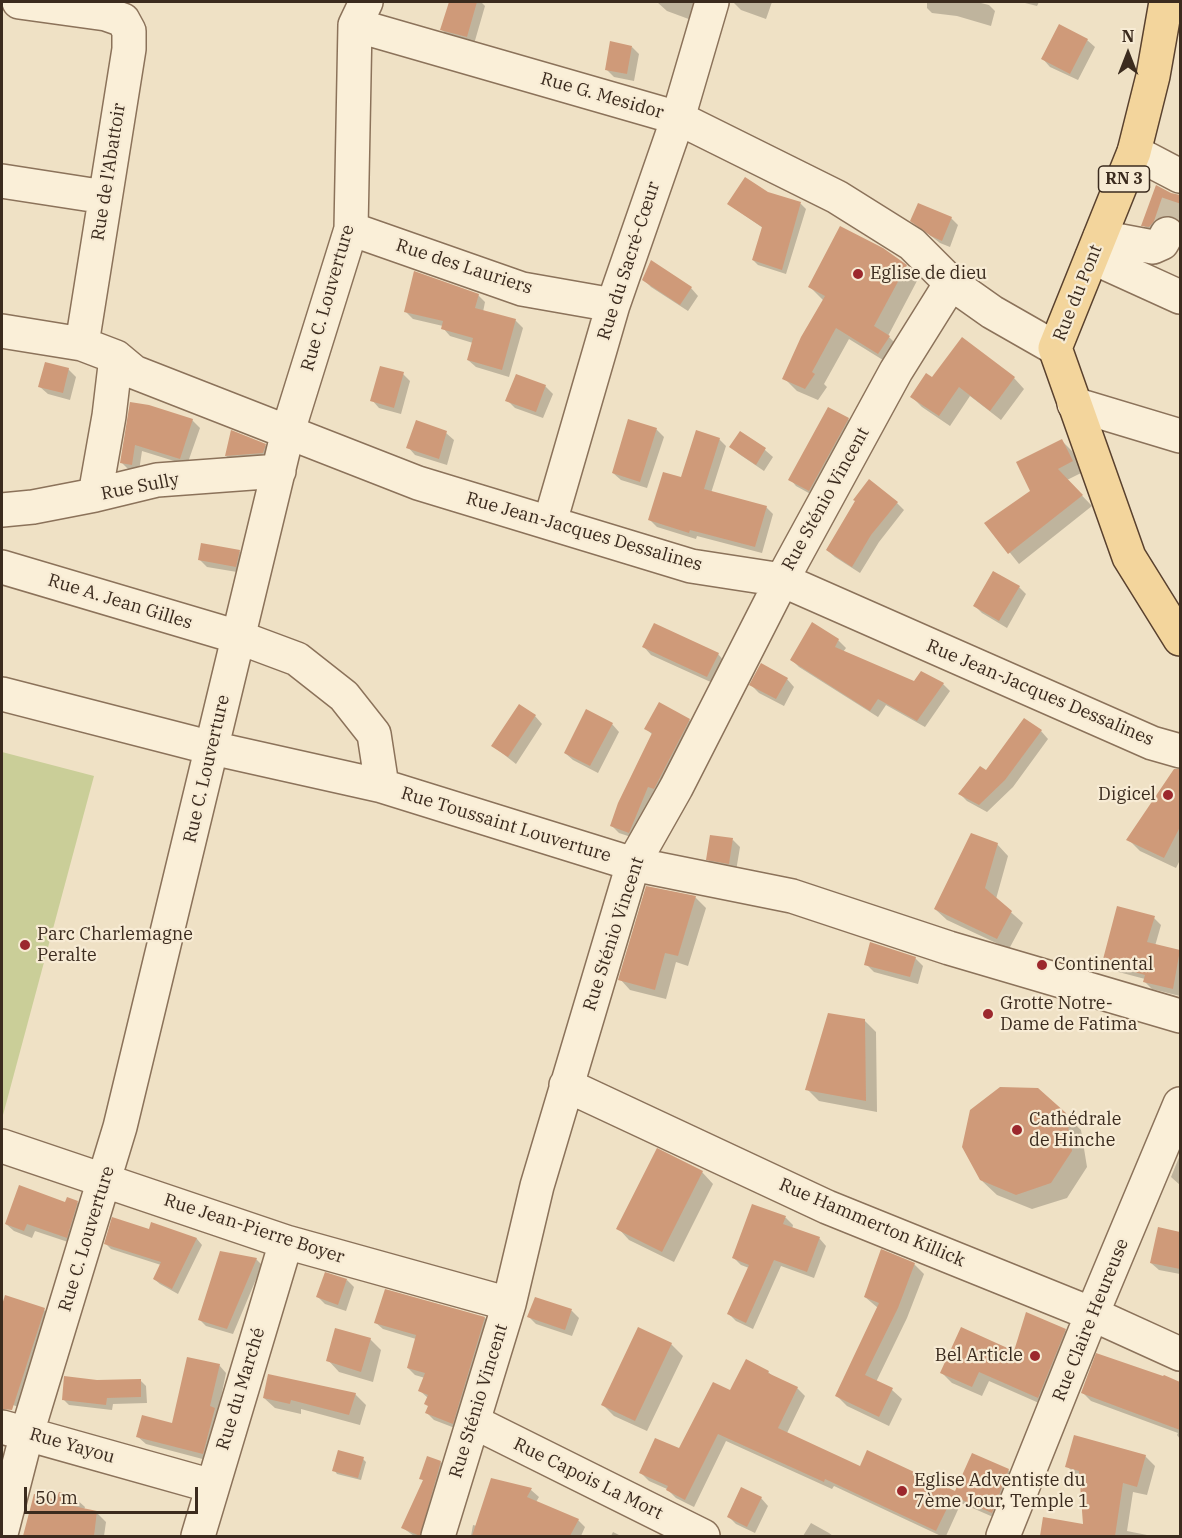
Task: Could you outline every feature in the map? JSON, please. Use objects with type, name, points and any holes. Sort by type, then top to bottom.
[{"type":"main road","name":"Rue du Pont","points":[[1166,2],[1153,76],[1134,152],[1055,348],[1129,557],[1180,639]]},
{"type":"street","name":"Rue de l'Abattoir","points":[[19,2],[106,14],[123,20],[129,31],[129,49],[82,344]]},
{"type":"street","name":"Rue du Sacré-Cœur","points":[[550,522],[613,305],[678,118],[712,2]]},
{"type":"street","name":"Rue G. Mesidor","points":[[360,13],[678,118],[837,196],[912,244],[951,283],[992,312],[1055,348]]},
{"type":"street","name":"Rue C. Louverture","points":[[2,1530],[14,1430],[105,1180],[123,1115],[288,431],[351,229],[360,13]]},
{"type":"street","points":[[1134,152],[1180,176]]},
{"type":"street","points":[[2,181],[105,197]]},
{"type":"street","name":"Rue des Lauriers","points":[[351,229],[522,289],[613,305]]},
{"type":"street","points":[[1096,247],[1153,247],[1162,243],[1167,234]]},
{"type":"street","points":[[1096,247],[1180,297]]},
{"type":"street","name":"Rue Sténio Vincent","points":[[438,1536],[509,1304],[537,1186],[633,864],[676,788],[782,580],[896,370],[951,283]]},
{"type":"street","name":"Rue Jean-Jacques Dessalines","points":[[2,330],[82,344],[116,357],[134,372],[418,483],[691,566],[782,580],[1152,742],[1180,751]]},
{"type":"street","points":[[95,495],[109,416],[116,357]]},
{"type":"street","points":[[1074,404],[1180,436]]},
{"type":"street","name":"Rue Sully","points":[[2,510],[33,507],[95,495],[157,480],[279,471]]},
{"type":"street","name":"Rue A. Jean Gilles","points":[[2,567],[238,638],[297,659],[344,696],[374,734],[382,786]]},
{"type":"street","name":"Rue Toussaint Louverture","points":[[2,694],[212,748],[382,786],[633,864],[792,896],[949,948],[1180,1016]]},
{"type":"street","name":"Rue Hammerton Killick","points":[[566,1085],[827,1207],[1092,1314],[1180,1354]]},
{"type":"street","name":"Rue Claire Heureuse","points":[[1003,1536],[1092,1314],[1180,1104]]},
{"type":"street","name":"Rue Jean-Pierre Boyer","points":[[2,1146],[286,1242],[509,1304]]},
{"type":"street","name":"Rue du Marché","points":[[198,1536],[286,1242]]},
{"type":"street","name":"Rue Capois La Mort","points":[[474,1422],[703,1536]]},
{"type":"street","name":"Rue Yayou","points":[[14,1430],[212,1486]]},
{"type":"green space","name":"Parc Charlemagne Peralte","points":[[2,752],[94,776],[3,1115],[2,1114]]},
{"type":"building","points":[[449,2],[477,2],[467,37],[440,30]]},
{"type":"building","points":[[1059,24],[1088,39],[1070,74],[1041,59]]},
{"type":"building","points":[[610,41],[632,46],[627,74],[605,70]]},
{"type":"building","points":[[745,177],[768,192],[801,202],[782,270],[752,260],[762,227],[727,204]]},
{"type":"building","points":[[1156,185],[1180,195],[1180,222],[1176,217],[1166,215],[1157,218],[1149,227],[1141,226]]},
{"type":"building","points":[[918,203],[952,217],[942,241],[910,221]]},
{"type":"building","points":[[840,226],[883,248],[907,265],[874,326],[890,336],[878,354],[836,328],[812,372],[815,374],[805,389],[782,379],[801,337],[825,296],[808,287]]},
{"type":"building","points":[[651,260],[692,287],[680,305],[642,280]]},
{"type":"building","points":[[414,271],[479,294],[475,308],[516,319],[502,370],[467,360],[473,338],[441,329],[443,321],[404,312]]},
{"type":"building","points":[[962,337],[1015,377],[990,411],[959,387],[939,416],[910,397],[926,373],[932,377]]},
{"type":"building","points":[[45,362],[69,368],[63,393],[38,387]]},
{"type":"building","points":[[380,366],[404,372],[394,408],[370,401]]},
{"type":"building","points":[[516,374],[546,385],[536,412],[505,401]]},
{"type":"building","points":[[130,402],[149,405],[193,419],[180,459],[135,445],[132,465],[120,463]]},
{"type":"building","points":[[828,407],[849,418],[809,491],[788,480]]},
{"type":"building","points":[[628,419],[657,428],[640,482],[612,473]]},
{"type":"building","points":[[416,420],[447,431],[439,459],[406,448]]},
{"type":"building","points":[[231,430],[266,444],[263,453],[225,456]]},
{"type":"building","points":[[696,430],[720,438],[704,489],[767,506],[755,547],[690,530],[689,533],[648,520],[663,472],[681,477]]},
{"type":"building","points":[[740,431],[766,448],[756,465],[729,447]]},
{"type":"building","points":[[1062,439],[1073,461],[1058,469],[1083,495],[1008,554],[984,523],[1030,491],[1016,462]]},
{"type":"building","points":[[869,479],[898,502],[871,535],[852,567],[826,550],[855,501],[853,500]]},
{"type":"building","points":[[201,543],[240,550],[236,567],[198,560]]},
{"type":"building","points":[[993,571],[1020,586],[999,621],[973,606]]},
{"type":"building","points":[[812,622],[839,639],[835,647],[914,681],[921,671],[944,683],[917,721],[878,699],[870,711],[790,660]]},
{"type":"building","points":[[654,623],[719,653],[707,677],[642,647]]},
{"type":"building","points":[[761,663],[788,678],[776,699],[749,685]]},
{"type":"building","points":[[659,702],[690,719],[654,789],[648,787],[629,833],[610,826],[618,803],[652,733],[644,729]]},
{"type":"building","points":[[519,704],[536,715],[508,757],[491,746]]},
{"type":"building","points":[[586,709],[613,723],[590,766],[564,753]]},
{"type":"building","points":[[1024,718],[1042,730],[1005,780],[979,805],[958,794],[980,766],[986,770]]},
{"type":"building","name":"Digicel","points":[[1174,769],[1180,769],[1180,827],[1164,858],[1126,840]]},
{"type":"building","points":[[971,833],[998,843],[985,888],[1012,911],[997,939],[934,909]]},
{"type":"building","points":[[710,835],[733,838],[729,864],[706,860]]},
{"type":"building","points":[[646,886],[696,896],[678,956],[665,953],[655,990],[618,980]]},
{"type":"building","points":[[1117,906],[1155,916],[1147,942],[1180,950],[1173,989],[1143,982],[1145,975],[1102,963]]},
{"type":"building","points":[[870,942],[916,957],[910,977],[864,965]]},
{"type":"building","points":[[828,1013],[865,1019],[866,1101],[805,1090]]},
{"type":"building","name":"Cathédrale de Hinche","points":[[1000,1087],[1038,1088],[1066,1113],[1072,1151],[1051,1183],[1016,1195],[980,1180],[962,1147],[970,1110]]},
{"type":"building","points":[[657,1148],[703,1171],[662,1252],[616,1229]]},
{"type":"building","points":[[19,1185],[65,1202],[67,1197],[78,1201],[67,1238],[27,1224],[24,1231],[5,1224]]},
{"type":"building","points":[[752,1204],[786,1216],[783,1224],[820,1237],[807,1272],[774,1260],[746,1323],[727,1314],[749,1265],[732,1258]]},
{"type":"building","points":[[112,1217],[149,1229],[151,1222],[197,1238],[172,1289],[153,1279],[161,1262],[104,1244]]},
{"type":"building","points":[[1158,1227],[1180,1232],[1180,1269],[1150,1263]]},
{"type":"building","points":[[881,1249],[915,1263],[898,1308],[865,1375],[893,1388],[879,1417],[835,1396],[879,1303],[864,1297]]},
{"type":"building","points":[[220,1251],[257,1258],[227,1329],[198,1320]]},
{"type":"building","points":[[325,1272],[347,1279],[338,1305],[316,1297]]},
{"type":"building","points":[[385,1289],[485,1317],[453,1424],[425,1413],[428,1406],[424,1404],[428,1395],[418,1391],[425,1373],[407,1368],[416,1335],[374,1323]]},
{"type":"building","points":[[5,1295],[45,1308],[12,1410],[2,1409],[2,1305]]},
{"type":"building","points":[[535,1297],[572,1309],[565,1330],[527,1317]]},
{"type":"building","points":[[1026,1312],[1066,1329],[1038,1398],[979,1372],[972,1387],[940,1373],[961,1327],[1014,1351]]},
{"type":"building","points":[[638,1327],[672,1343],[635,1421],[601,1405]]},
{"type":"building","points":[[335,1328],[371,1338],[361,1372],[326,1361]]},
{"type":"building","points":[[1096,1353],[1180,1382],[1180,1430],[1081,1393]]},
{"type":"building","points":[[187,1357],[220,1364],[210,1406],[215,1408],[203,1454],[136,1437],[142,1415],[172,1423]]},
{"type":"building","points":[[746,1359],[769,1371],[768,1373],[798,1387],[778,1428],[860,1466],[867,1450],[955,1491],[972,1453],[1009,1469],[992,1513],[953,1496],[936,1531],[825,1479],[824,1482],[718,1434],[685,1500],[666,1490],[668,1486],[639,1473],[655,1438],[679,1448],[713,1382],[730,1390]]},
{"type":"building","points":[[268,1374],[356,1393],[349,1415],[291,1400],[290,1404],[263,1398]]},
{"type":"building","points":[[64,1376],[97,1380],[141,1379],[141,1397],[107,1398],[106,1405],[62,1400]]},
{"type":"building","points":[[1074,1435],[1146,1455],[1137,1487],[1123,1483],[1115,1536],[1040,1536],[1043,1517],[1083,1524],[1079,1471],[1065,1467]]},
{"type":"building","points":[[338,1450],[364,1457],[358,1478],[332,1471]]},
{"type":"building","points":[[427,1456],[441,1461],[420,1536],[401,1528],[423,1480],[419,1479]]},
{"type":"building","points":[[491,1478],[532,1488],[527,1497],[579,1519],[570,1536],[472,1536]]},
{"type":"building","points":[[741,1487],[762,1497],[747,1527],[727,1517]]},
{"type":"building","points":[[59,1492],[76,1496],[73,1506],[97,1511],[94,1536],[23,1536],[34,1494],[56,1500]]},
{"type":"tunnel","points":[[1167,234],[1180,196]]},
{"type":"place","name":"Eglise de dieu","points":[[858,274]]},
{"type":"place","name":"Digicel","points":[[1168,795]]},
{"type":"place","name":"Parc Charlemagne Peralte","points":[[25,945]]},
{"type":"place","name":"Continental","points":[[1042,965]]},
{"type":"place","name":"Grotte Notre- Dame de Fatima","points":[[988,1014]]},
{"type":"place","name":"Cathédrale de Hinche","points":[[1017,1130]]},
{"type":"place","name":"Bel Article","points":[[1035,1356]]},
{"type":"place","name":"Eglise Adventiste du 7ème Jour, Temple 1","points":[[902,1491]]}]
